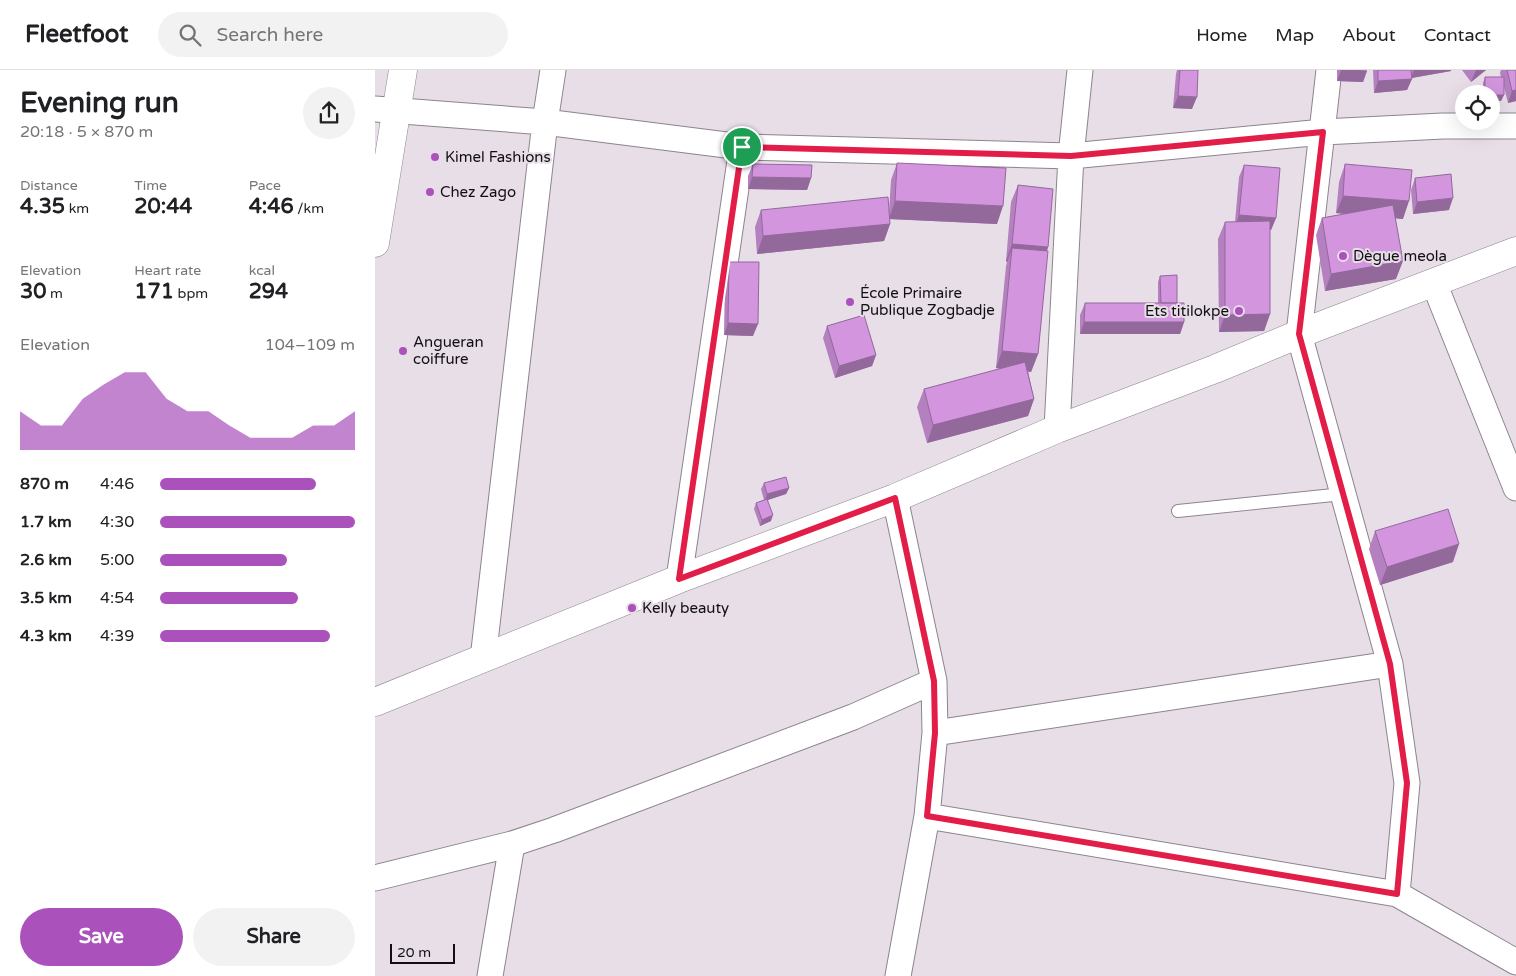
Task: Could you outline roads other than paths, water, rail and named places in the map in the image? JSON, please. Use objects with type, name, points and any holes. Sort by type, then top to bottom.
[{"type":"street","points":[[375,243],[386,110],[403,70]]},
{"type":"street","points":[[483,659],[545,122],[553,70]]},
{"type":"street","points":[[1057,429],[1071,156],[1080,70]]},
{"type":"street","points":[[1329,70],[1299,334],[1390,664],[1407,783],[1397,894]]},
{"type":"street","points":[[386,110],[545,122],[742,147],[1071,156],[1323,132],[1443,126],[1516,126]]},
{"type":"street","points":[[679,579],[742,147]]},
{"type":"street","points":[[375,702],[679,579],[895,498],[1057,429],[1516,251]]},
{"type":"street","points":[[1434,283],[1512,463],[1516,488]]},
{"type":"street","points":[[895,498],[934,681],[935,733],[927,816],[898,976]]},
{"type":"street","points":[[935,733],[1390,664]]},
{"type":"street","points":[[375,878],[511,844],[554,830],[853,717],[934,681]]},
{"type":"street","points":[[927,816],[1397,894],[1516,962]]},
{"type":"street","points":[[490,976],[511,844]]},
{"type":"lane","points":[[1178,511],[1343,494]]},
{"type":"place","name":"Kimel Fashions","points":[[435,157]]},
{"type":"place","name":"Chez Zago","points":[[430,192]]},
{"type":"place","name":"Dègue meola","points":[[1343,256]]},
{"type":"place","name":"École Primaire Publique Zogbadje","points":[[850,302]]},
{"type":"place","name":"Ets titilokpe","points":[[1239,311]]},
{"type":"place","name":"Angueran coiffure","points":[[403,351]]},
{"type":"place","name":"Kelly beauty","points":[[632,608]]}]
